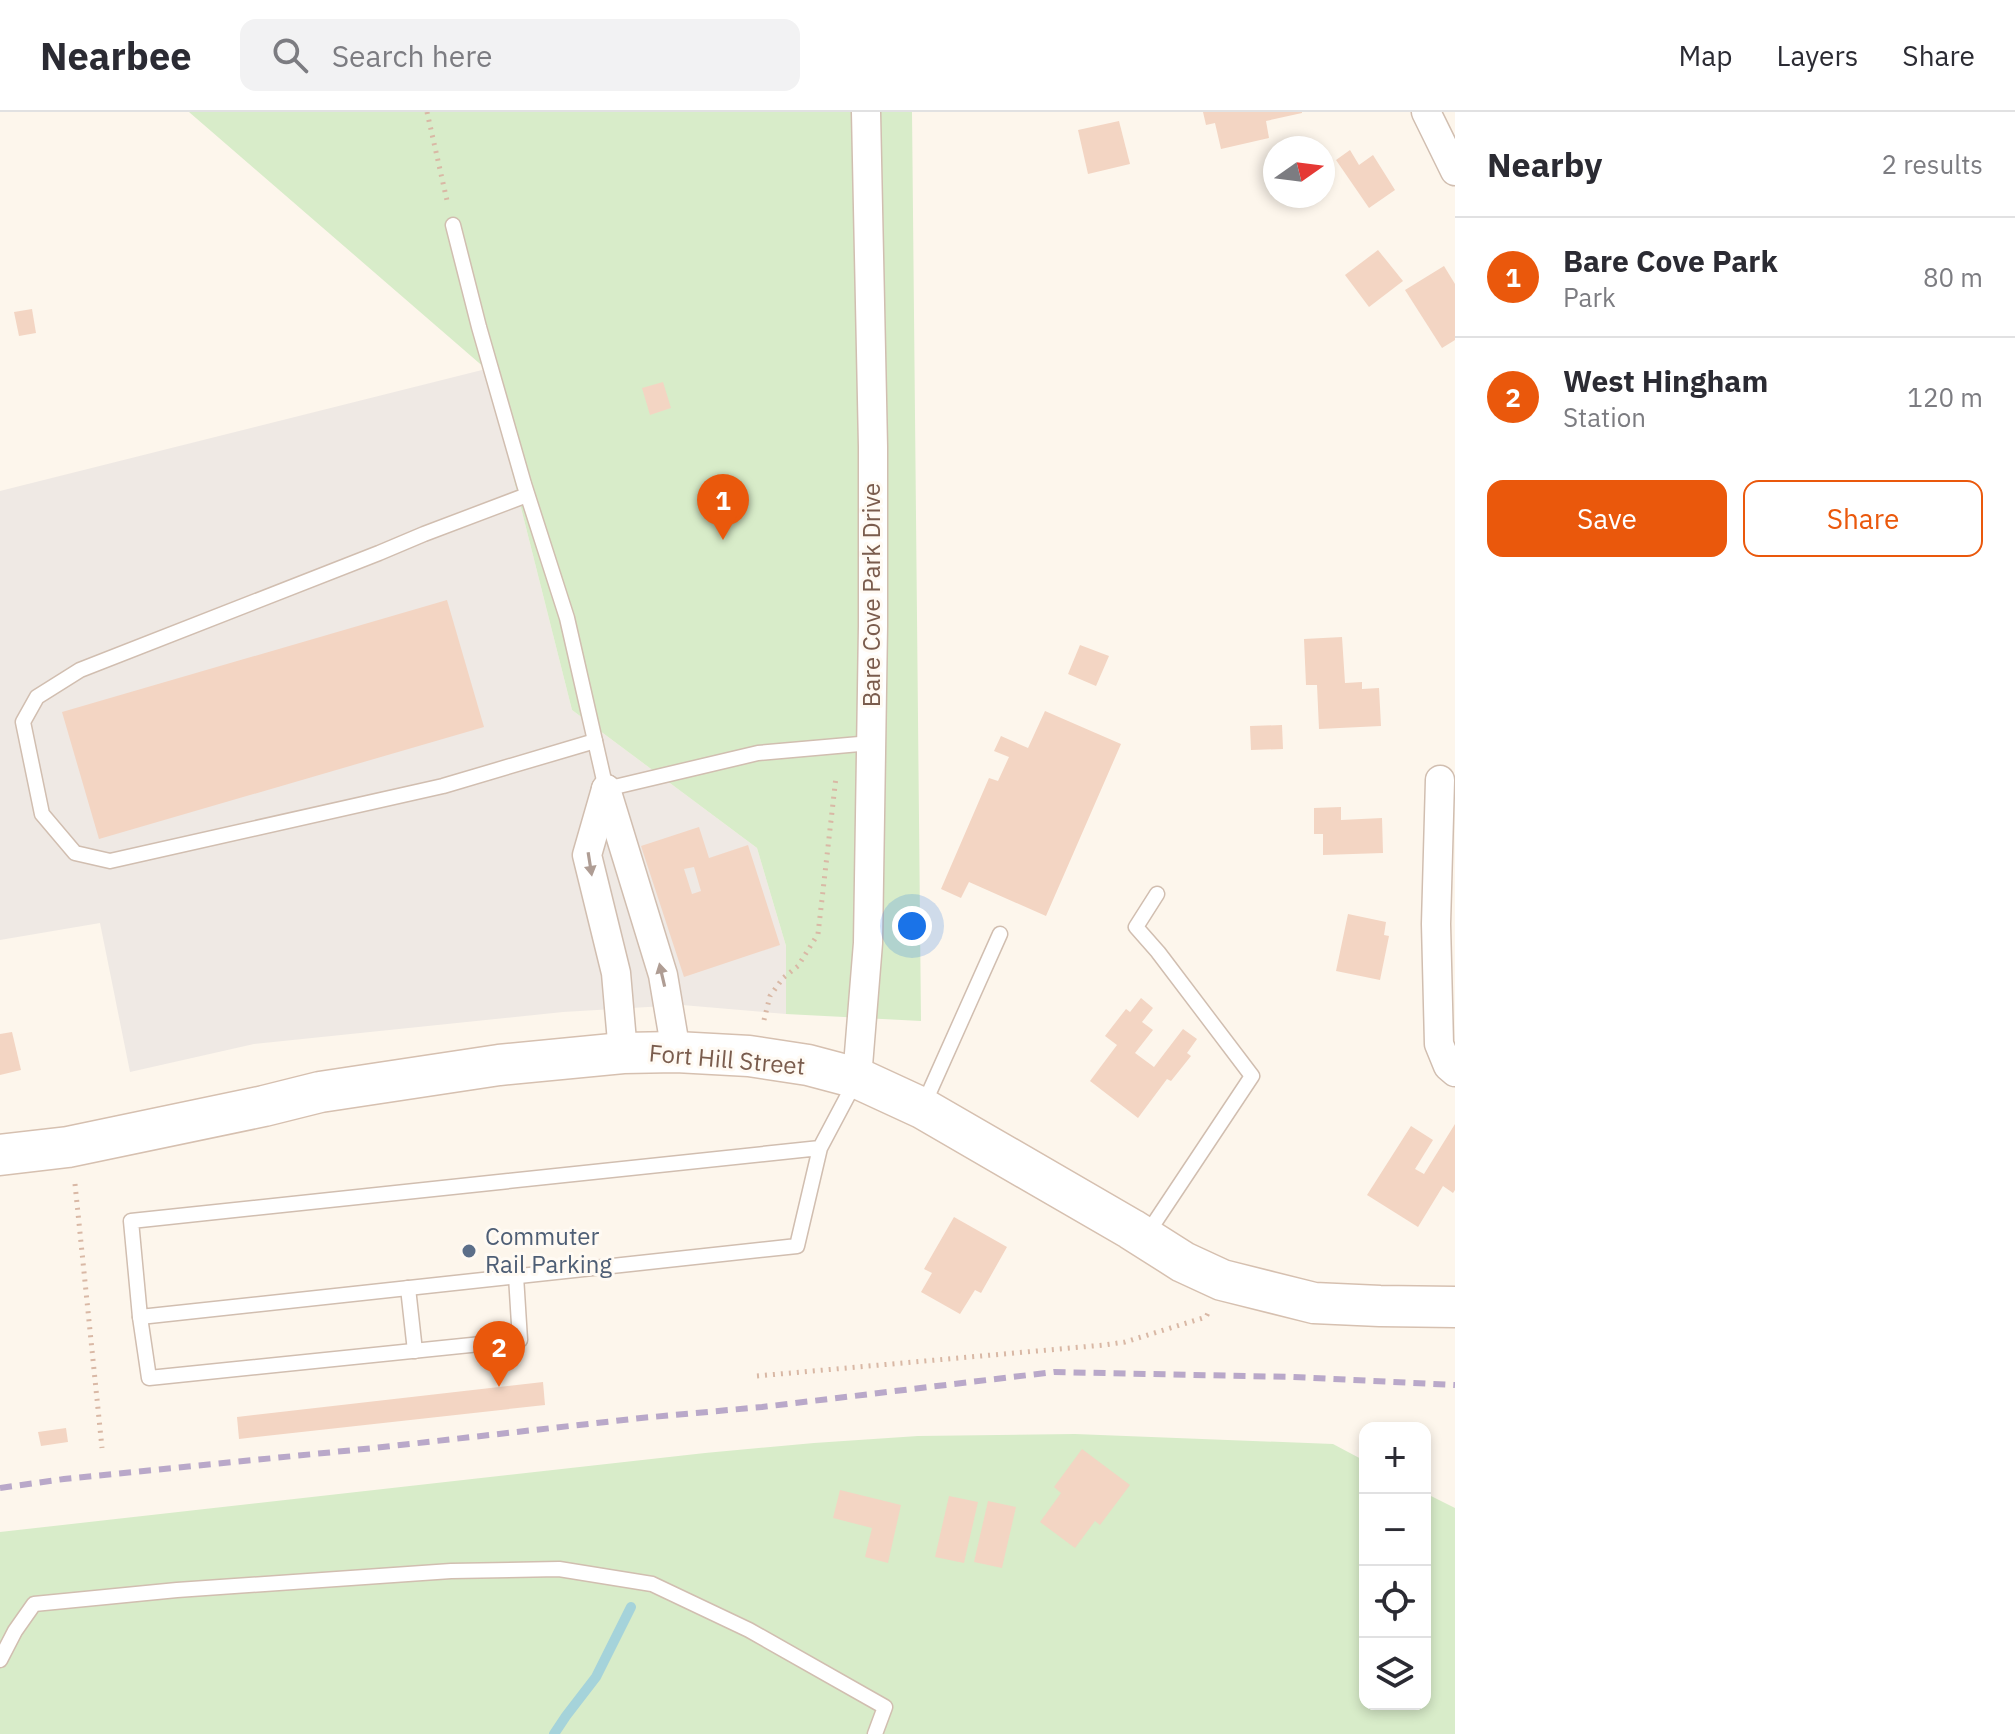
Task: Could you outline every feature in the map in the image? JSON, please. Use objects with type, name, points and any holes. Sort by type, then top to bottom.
[{"type":"main road","name":"Fort Hill Street","points":[[0,1155],[68,1147],[320,1092],[499,1065],[623,1053],[676,1052],[758,1058],[808,1065],[857,1078],[922,1108],[1183,1262],[1222,1280],[1314,1303],[1455,1307]]},
{"type":"street","name":"Bare Cove Park Drive","points":[[857,1078],[868,943],[871,743],[873,447],[866,112]]},
{"type":"street","points":[[1426,112],[1455,171]]},
{"type":"street","points":[[1440,780],[1436,924],[1439,1044],[1448,1066],[1455,1072]]},
{"type":"street","points":[[606,789],[663,975],[676,1052]]},
{"type":"street","points":[[606,789],[587,855],[616,973],[623,1053]]},
{"type":"lane","points":[[453,225],[527,495],[567,618],[606,789],[758,753],[871,743]]},
{"type":"lane","points":[[527,495],[80,670],[37,697],[23,722],[42,814],[75,853],[110,861],[443,786],[595,741]]},
{"type":"lane","points":[[1144,1238],[1252,1076],[1136,927],[1157,894]]},
{"type":"lane","points":[[922,1108],[1000,934]]},
{"type":"lane","points":[[140,1317],[797,1246],[820,1148],[857,1078]]},
{"type":"lane","points":[[516,1276],[520,1340],[149,1378],[131,1221],[820,1148]]},
{"type":"lane","points":[[408,1288],[415,1351]]},
{"type":"lane","points":[[0,1660],[34,1604],[177,1590],[451,1571],[559,1569],[652,1584],[749,1630],[885,1707],[875,1734]]},
{"type":"path","points":[[427,112],[453,225]]},
{"type":"path","points":[[758,1058],[770,996],[783,978],[798,966],[818,934],[840,746]]},
{"type":"path","points":[[68,1147],[78,1199],[102,1448]]},
{"type":"path","points":[[757,1376],[1125,1342],[1206,1317],[1222,1280]]},
{"type":"shaded area","points":[[486,369],[572,710],[757,848],[786,946],[786,1014],[682,1005],[563,1012],[254,1044],[130,1072],[100,923],[0,940],[0,491]]},
{"type":"green space","points":[[189,112],[912,112],[921,1021],[786,1014],[786,946],[757,848],[572,710],[486,369]]},
{"type":"green space","points":[[1075,1434],[1333,1444],[1359,1458],[1359,1710],[1431,1710],[1431,1496],[1455,1508],[1455,1734],[0,1734],[0,1532],[705,1453],[918,1436]]},
{"type":"building","points":[[1203,112],[1302,112],[1266,121],[1269,136],[1263,136],[1263,139],[1221,149],[1215,123],[1206,125]]},
{"type":"building","points":[[1119,121],[1130,164],[1088,174],[1078,130]]},
{"type":"building","points":[[1350,150],[1359,165],[1373,155],[1395,190],[1369,208],[1336,160]]},
{"type":"building","points":[[1378,250],[1403,281],[1369,307],[1345,275]]},
{"type":"building","points":[[1444,266],[1455,284],[1455,340],[1442,348],[1405,290]]},
{"type":"building","points":[[32,309],[36,333],[19,336],[14,312]]},
{"type":"building","points":[[663,382],[671,408],[650,415],[642,388]]},
{"type":"building","points":[[447,600],[484,727],[99,839],[62,712]]},
{"type":"building","points":[[1342,637],[1345,683],[1362,682],[1362,689],[1379,688],[1381,726],[1319,729],[1317,685],[1306,685],[1304,639]]},
{"type":"building","points":[[1080,645],[1109,656],[1096,686],[1068,674]]},
{"type":"building","points":[[1045,711],[1121,744],[1046,916],[969,882],[961,898],[941,889],[989,778],[998,781],[1009,757],[994,751],[1001,736],[1028,748]]},
{"type":"building","points":[[1282,725],[1283,749],[1251,750],[1250,726]]},
{"type":"building","points":[[1341,807],[1341,820],[1382,818],[1383,853],[1323,855],[1323,834],[1314,834],[1314,808]]},
{"type":"building","points":[[699,827],[709,858],[748,845],[780,945],[684,977],[641,846]],"holes":[[[694,867],[701,891],[692,894],[684,869]]]},
{"type":"building","points":[[1348,914],[1386,922],[1384,935],[1389,936],[1380,980],[1336,971]]},
{"type":"building","points":[[1141,998],[1153,1008],[1142,1022],[1153,1030],[1135,1053],[1154,1067],[1183,1029],[1197,1039],[1187,1053],[1191,1056],[1171,1081],[1167,1079],[1138,1118],[1090,1081],[1117,1045],[1105,1036],[1126,1009],[1130,1012]]},
{"type":"building","points":[[12,1032],[21,1070],[0,1075],[0,1034]]},
{"type":"building","points":[[1455,1124],[1455,1190],[1453,1193],[1443,1186],[1418,1227],[1367,1195],[1411,1126],[1433,1140],[1415,1169],[1424,1174]]},
{"type":"building","points":[[954,1217],[1007,1247],[981,1293],[975,1290],[960,1314],[921,1292],[932,1273],[924,1269]]},
{"type":"building","points":[[543,1382],[545,1405],[239,1439],[237,1417]]},
{"type":"building","points":[[66,1428],[68,1442],[41,1446],[38,1432]]},
{"type":"building","points":[[1082,1449],[1130,1485],[1100,1525],[1095,1521],[1075,1548],[1040,1522],[1061,1493],[1054,1487]]},
{"type":"building","points":[[840,1490],[901,1505],[888,1563],[865,1557],[872,1528],[833,1518]]},
{"type":"building","points":[[949,1496],[978,1502],[964,1563],[935,1557]]},
{"type":"building","points":[[988,1501],[1016,1507],[1002,1568],[974,1562]]},
{"type":"waterway","points":[[554,1734],[596,1677],[631,1607]]},
{"type":"railway","points":[[0,1488],[762,1407],[1054,1372],[1293,1377],[1455,1385]]},
{"type":"place","name":"Bare Cove Park","points":[[723,540]]},
{"type":"place","name":"Commuter Rail Parking","points":[[469,1251]]},
{"type":"place","name":"West Hingham","points":[[499,1387]]}]
